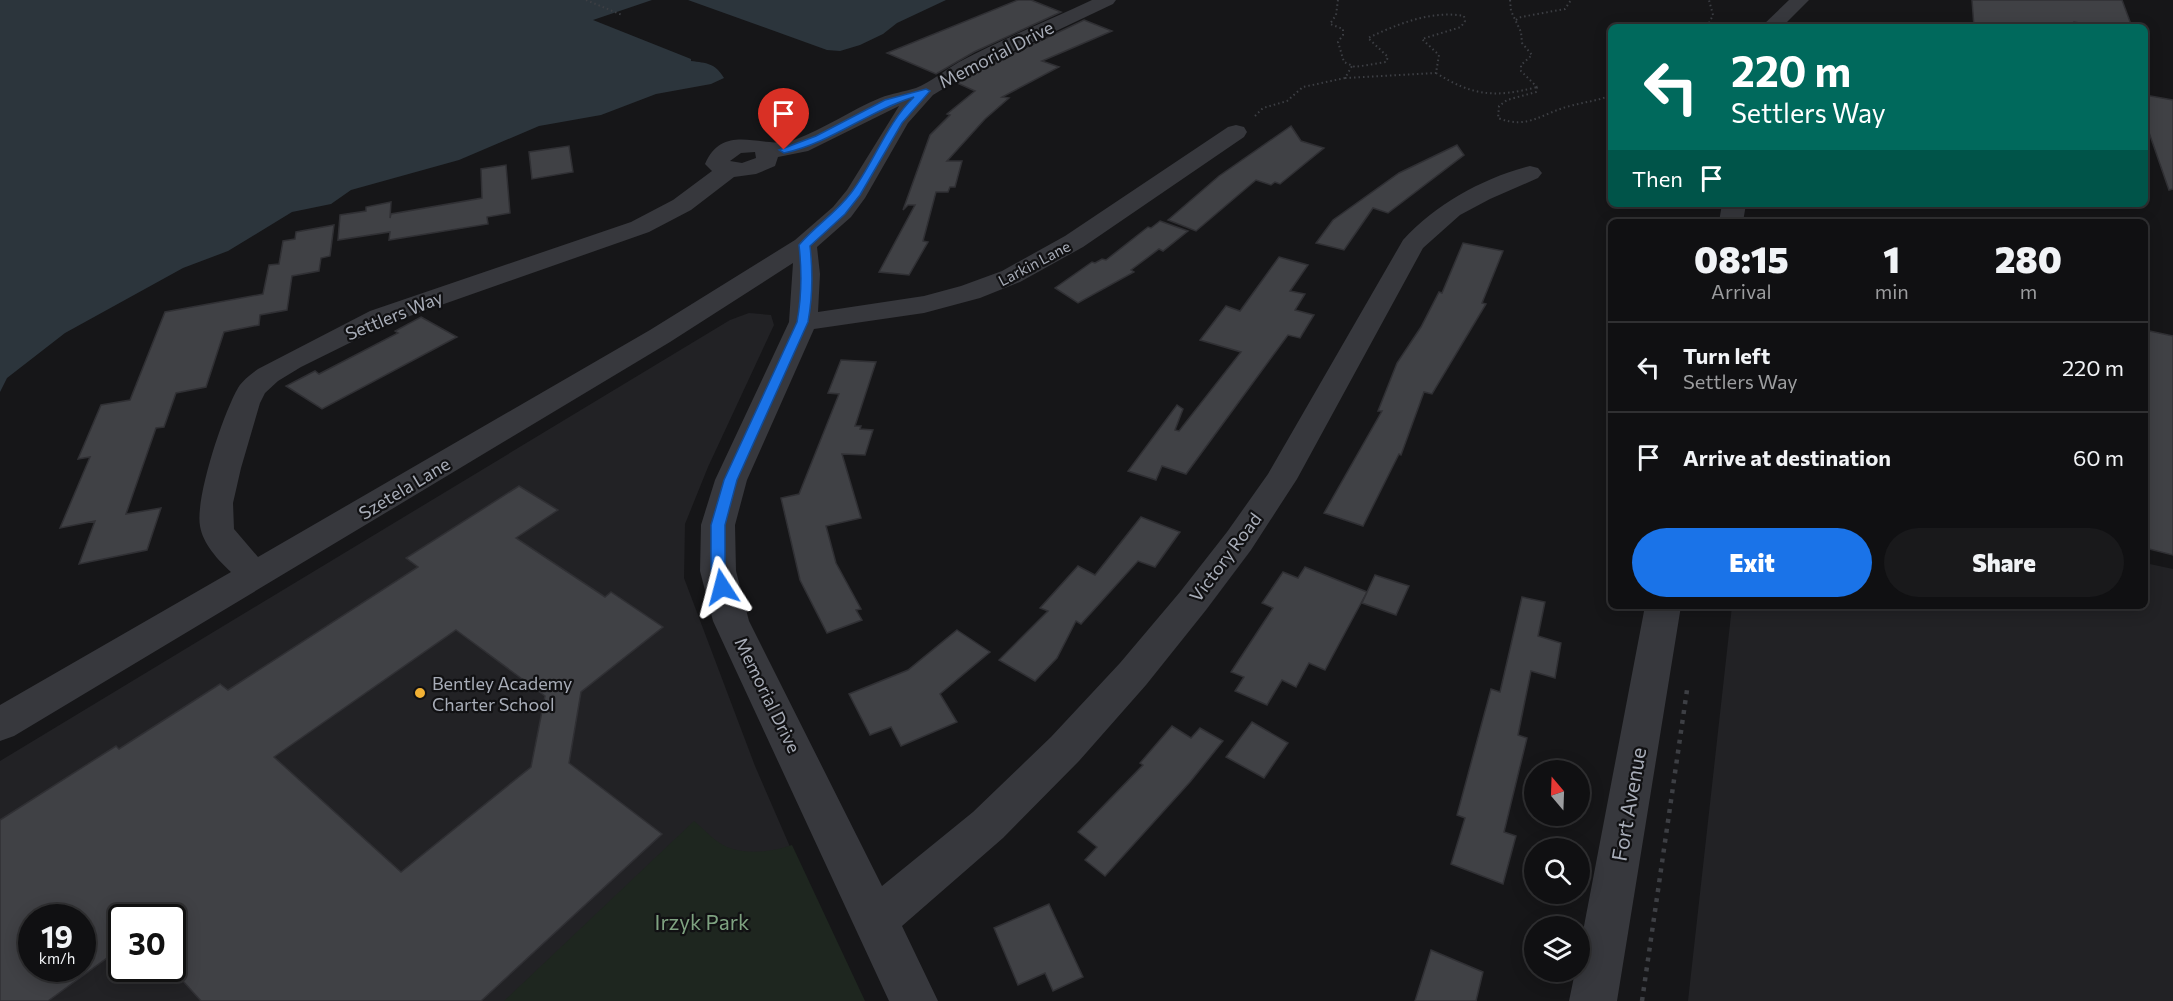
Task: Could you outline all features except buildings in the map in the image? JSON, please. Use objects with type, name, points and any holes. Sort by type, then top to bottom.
[{"type":"street","name":"Memorial Drive","points":[[914,1001],[732,621],[718,570],[718,525],[731,480],[802,322],[808,284],[804,245],[836,217],[857,193],[898,122],[910,106],[926,91],[967,66],[1107,0]]},
{"type":"street","points":[[1774,24],[1800,0]]},
{"type":"street","name":"Settlers Way","points":[[255,575],[225,546],[216,528],[215,508],[245,403],[253,388],[268,375],[301,356],[404,307],[640,227],[681,205],[728,170],[749,170],[767,161],[767,153],[800,146],[889,102],[926,91]]},
{"type":"street","name":"Larkin Lane","points":[[802,322],[916,306],[955,297],[1003,280],[1064,249],[1236,132]]},
{"type":"street","name":"Victory Road","points":[[876,919],[988,825],[1056,758],[1132,674],[1193,601],[1239,541],[1281,479],[1412,245],[1425,229],[1457,205],[1530,173]]},
{"type":"street","name":"Szetela Lane","points":[[0,725],[660,336],[804,245]]},
{"type":"street","name":"Fort Avenue","points":[[1593,1001],[1662,609]]},
{"type":"path","points":[[586,0],[622,15]]},
{"type":"path","points":[[1338,0],[1336,15],[1330,24],[1343,29],[1338,42],[1341,55],[1344,62],[1352,66],[1370,66],[1386,62],[1388,57],[1368,38],[1394,26],[1437,15],[1454,13],[1464,16],[1465,21],[1461,27],[1422,39],[1439,55],[1436,73]]},
{"type":"path","points":[[1510,0],[1511,11],[1521,32],[1522,43],[1532,55],[1521,65],[1521,70],[1537,87]]},
{"type":"path","points":[[1516,20],[1521,17],[1565,9],[1571,0]]},
{"type":"path","points":[[1708,0],[1713,15],[1708,24]]},
{"type":"path","points":[[1345,78],[1352,66]]},
{"type":"path","points":[[1236,132],[1263,108],[1287,101],[1303,87],[1345,78],[1371,78],[1418,72],[1436,73],[1462,89],[1478,95],[1500,95],[1537,87]]},
{"type":"path","points":[[1537,87],[1536,92],[1507,100],[1499,106],[1498,118],[1509,124],[1535,121],[1566,107],[1608,96]]},
{"type":"path","points":[[1642,1001],[1689,679]]},
{"type":"shaded area","points":[[0,0],[652,0],[593,20],[691,59],[691,61],[710,65],[717,69],[724,78],[711,84],[656,94],[601,115],[539,126],[459,160],[351,190],[331,204],[292,212],[228,251],[183,268],[65,333],[7,378],[0,392]]},
{"type":"shaded area","points":[[688,0],[946,0],[897,23],[883,34],[840,51],[827,50]]},
{"type":"shaded area","name":"Bentley Academy Charter School","points":[[749,313],[771,315],[774,325],[708,467],[685,524],[684,578],[755,766],[857,1001],[0,1001],[0,761],[730,320]]},
{"type":"shaded area","points":[[2148,564],[2173,569],[2173,1001],[1688,1001],[1732,609],[2148,609]]},
{"type":"green space","name":"Irzyk Park","points":[[694,821],[718,842],[743,851],[760,852],[792,845],[865,1001],[504,1001]]},
{"type":"place","name":"Bentley Academy Charter School","points":[[420,693]]},
{"type":"route","points":[[722,587],[718,570],[718,525],[731,480],[802,322],[808,272],[804,245],[842,212],[857,193],[898,122],[910,106],[926,91],[889,102],[820,138],[784,150]]}]
